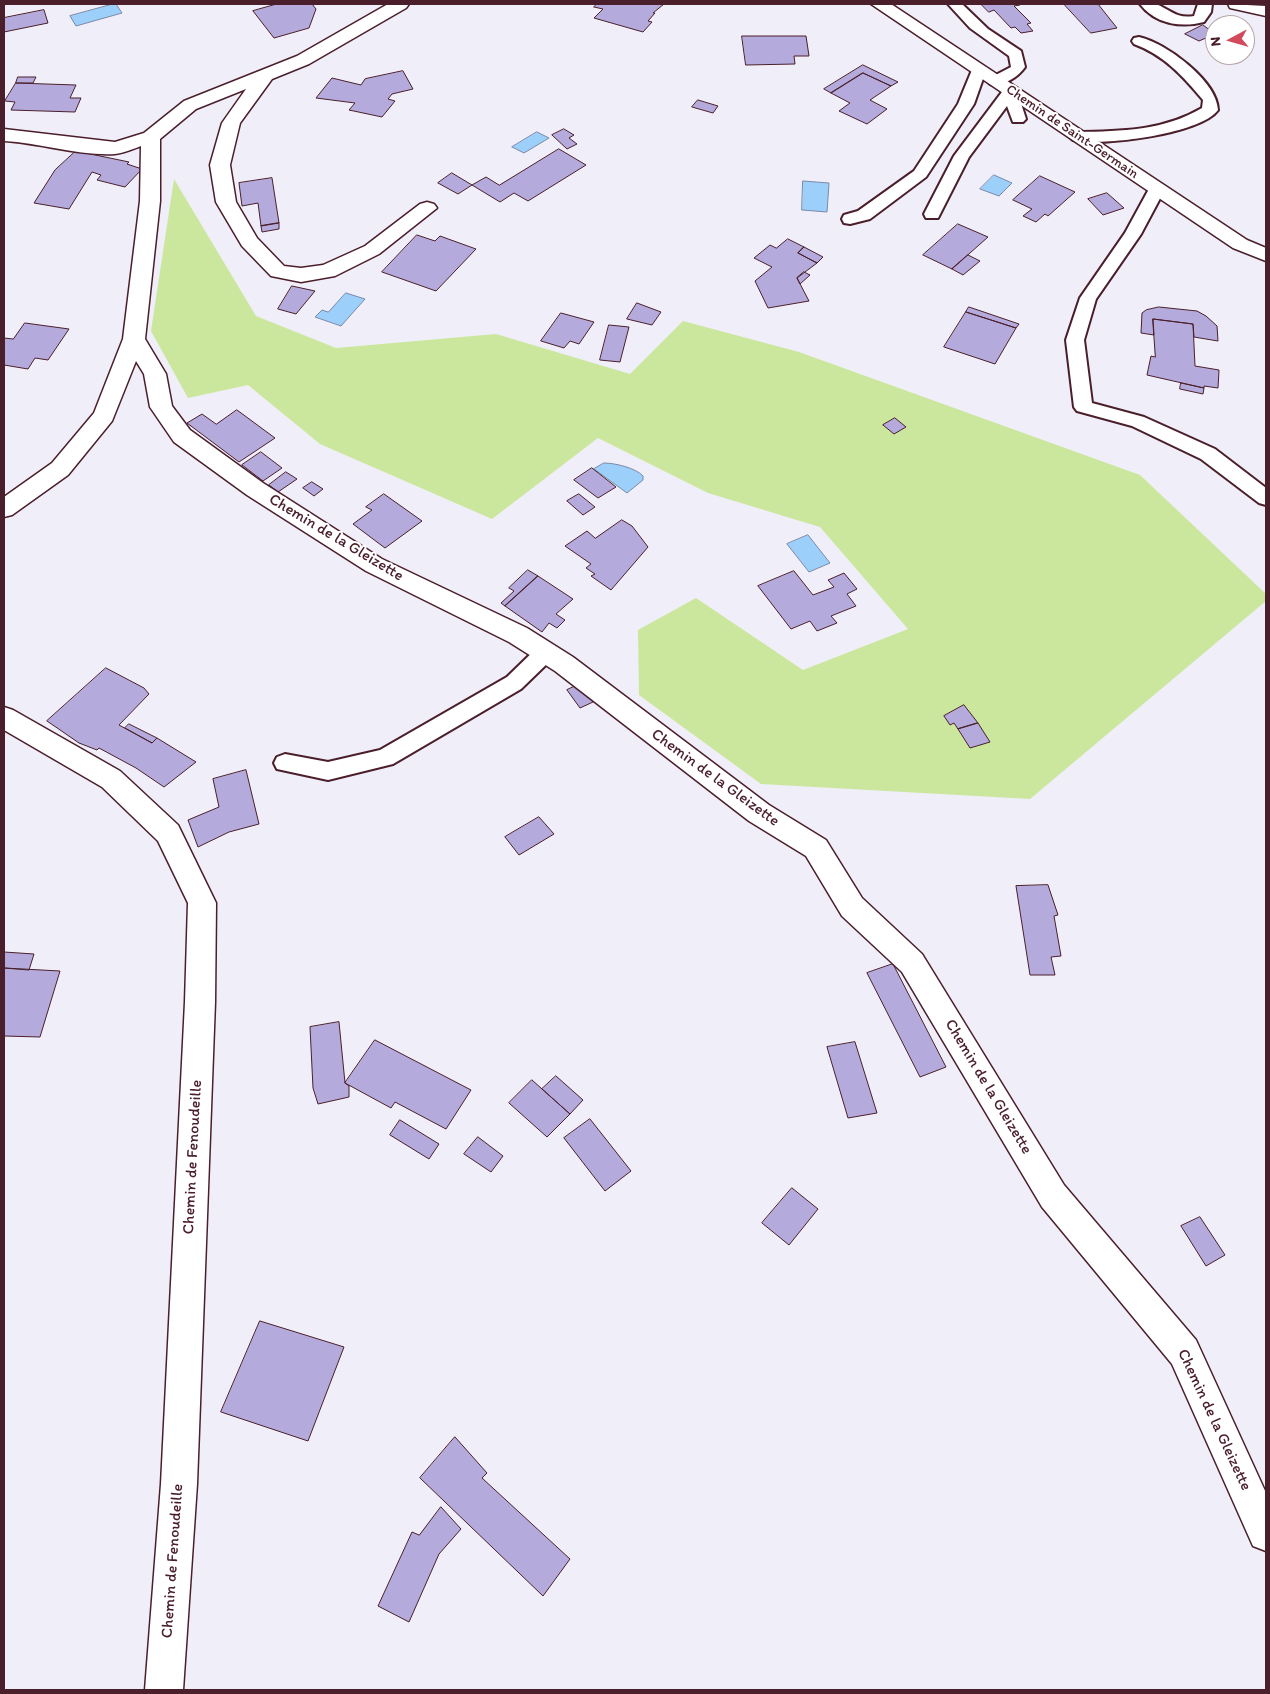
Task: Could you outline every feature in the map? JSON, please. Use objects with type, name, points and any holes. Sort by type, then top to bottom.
[{"type":"street","points":[[4,136],[27,136],[87,146],[116,148],[151,137],[190,105],[303,60],[400,4]]},
{"type":"street","name":"Chemin de Saint-Germain","points":[[880,4],[1240,244],[1266,255]]},
{"type":"street","points":[[1236,4],[1266,11]]},
{"type":"street","points":[[265,76],[231,123],[220,165],[226,202],[249,242],[278,271],[302,275],[328,271],[372,250],[428,208]]},
{"type":"street","points":[[4,509],[60,469],[104,416],[134,339],[150,201],[151,137]]},
{"type":"street","name":"Chemin de la Gleizette","points":[[134,339],[155,374],[161,407],[182,436],[255,489],[374,566],[518,636],[546,652],[759,813],[816,848],[852,907],[912,963],[1053,1196],[1184,1352],[1266,1532]]},
{"type":"street","name":"Chemin de Fenoudeille","points":[[4,717],[111,779],[168,833],[202,903],[200,1002],[179,1484],[164,1690]]},
{"type":"lane","points":[[932,214],[962,156],[1002,86],[1018,67],[1016,54],[969,20],[955,4]]},
{"type":"lane","points":[[1147,4],[1163,16],[1177,23],[1199,19],[1204,12],[1204,4]]},
{"type":"lane","points":[[1078,137],[1163,131],[1194,120],[1210,110],[1210,100],[1184,68],[1154,45],[1139,41]]},
{"type":"lane","points":[[850,219],[864,215],[920,174],[966,104],[979,70]]},
{"type":"lane","points":[[1002,86],[1018,119]]},
{"type":"lane","points":[[1157,189],[1133,234],[1088,298],[1075,340],[1083,406],[1138,421],[1208,454],[1266,498]]},
{"type":"lane","points":[[285,763],[328,772],[385,758],[450,723],[514,684],[546,652]]},
{"type":"green space","points":[[174,179],[256,316],[336,348],[496,334],[630,374],[683,321],[799,352],[1140,475],[1266,594],[1266,601],[1030,799],[761,784],[639,695],[638,630],[696,598],[803,670],[908,629],[820,527],[708,493],[598,438],[492,519],[320,444],[248,385],[188,398],[151,331]]},
{"type":"water","points":[[116,4],[122,13],[76,26],[70,16]]},
{"type":"water","points":[[537,132],[549,138],[524,153],[512,147]]},
{"type":"water","points":[[994,175],[1012,183],[999,196],[980,189]]},
{"type":"water","points":[[803,181],[829,183],[827,212],[802,210]]},
{"type":"water","points":[[346,293],[365,299],[341,326],[315,317],[322,310],[328,312]]},
{"type":"water","points":[[604,463],[630,468],[640,473],[643,476],[643,480],[627,493],[594,469]]},
{"type":"water","points":[[808,535],[830,563],[809,572],[787,544]]},
{"type":"building","points":[[277,4],[312,4],[316,9],[309,28],[274,38],[253,11]]},
{"type":"building","points":[[597,4],[664,4],[653,13],[655,13],[648,21],[652,22],[643,32],[594,18],[603,9],[594,7]]},
{"type":"building","points":[[981,4],[1019,4],[1014,6],[1031,23],[1027,24],[1033,31],[1021,33],[1015,27],[1011,28],[994,10],[989,12]]},
{"type":"building","points":[[1064,4],[1098,4],[1117,28],[1091,33]]},
{"type":"building","points":[[44,10],[48,23],[4,32],[4,18]]},
{"type":"building","points":[[1203,25],[1205,26],[1205,38],[1199,41],[1185,34]]},
{"type":"building","points":[[742,36],[806,36],[809,56],[794,56],[795,64],[746,65]]},
{"type":"building","points":[[863,65],[898,82],[891,86],[863,73],[831,93],[824,89]]},
{"type":"building","points":[[403,71],[413,89],[392,94],[388,99],[395,101],[382,117],[349,110],[355,103],[316,98],[332,78],[361,85],[365,79]]},
{"type":"building","points":[[863,73],[891,86],[870,100],[887,109],[867,124],[839,111],[850,103],[831,93]]},
{"type":"building","points":[[18,77],[36,77],[33,83],[16,83]]},
{"type":"building","points":[[16,83],[76,85],[70,98],[81,98],[75,112],[11,110],[15,102],[5,101]]},
{"type":"building","points":[[698,100],[718,106],[713,113],[692,107]]},
{"type":"building","points":[[564,129],[574,135],[569,138],[577,144],[567,149],[552,135]]},
{"type":"building","points":[[559,149],[586,165],[528,201],[514,193],[500,202],[472,185],[486,177],[499,185]]},
{"type":"building","points":[[76,151],[129,162],[127,164],[142,169],[125,187],[97,180],[101,175],[92,172],[69,209],[34,203],[55,170]]},
{"type":"building","points":[[452,173],[472,185],[458,194],[438,183]]},
{"type":"building","points":[[1040,176],[1075,192],[1048,216],[1045,214],[1036,222],[1023,216],[1032,209],[1013,200]]},
{"type":"building","points":[[272,178],[279,223],[261,226],[258,203],[242,206],[239,183]]},
{"type":"building","points":[[1107,193],[1124,208],[1103,215],[1088,199]]},
{"type":"building","points":[[279,223],[279,229],[262,232],[261,226]]},
{"type":"building","points":[[958,224],[988,237],[952,269],[923,255]]},
{"type":"building","points":[[417,235],[435,241],[440,236],[476,249],[436,291],[382,272]]},
{"type":"building","points":[[788,239],[804,247],[798,253],[817,263],[797,278],[809,301],[768,308],[755,281],[772,267],[754,258],[770,245],[776,248]]},
{"type":"building","points":[[804,247],[823,257],[817,263],[798,253]]},
{"type":"building","points":[[968,255],[980,261],[963,275],[952,269]]},
{"type":"building","points":[[804,272],[810,275],[800,284],[797,278]]},
{"type":"building","points":[[292,286],[315,291],[296,314],[278,309]]},
{"type":"building","points":[[637,303],[661,312],[652,325],[627,319]]},
{"type":"building","points":[[969,307],[1019,324],[1016,328],[966,312]]},
{"type":"building","points":[[1159,307],[1197,311],[1206,316],[1217,326],[1218,341],[1194,337],[1193,324],[1153,319],[1154,335],[1141,333],[1142,313]]},
{"type":"building","points":[[966,312],[1016,328],[995,364],[944,347]]},
{"type":"building","points":[[561,313],[594,322],[579,344],[570,341],[564,348],[541,341]]},
{"type":"building","points":[[1153,319],[1193,324],[1195,366],[1219,370],[1218,388],[1204,386],[1204,388],[1147,375],[1151,356],[1155,357]]},
{"type":"building","points":[[25,323],[69,329],[48,360],[35,358],[28,369],[4,365],[4,338],[13,339]]},
{"type":"building","points":[[609,325],[629,327],[620,362],[600,360]]},
{"type":"building","points":[[1181,383],[1204,388],[1203,394],[1180,389]]},
{"type":"building","points":[[237,410],[275,438],[239,462],[187,423],[202,414],[216,424]]},
{"type":"building","points":[[895,418],[906,427],[894,434],[883,425]]},
{"type":"building","points":[[261,452],[282,468],[263,481],[242,465]]},
{"type":"building","points":[[592,468],[616,487],[598,498],[574,480]]},
{"type":"building","points":[[286,472],[297,479],[278,492],[269,485]]},
{"type":"building","points":[[312,482],[323,489],[314,496],[303,488]]},
{"type":"building","points":[[384,494],[422,521],[385,548],[353,524],[372,510],[366,507]]},
{"type":"building","points":[[579,494],[595,507],[583,515],[567,501]]},
{"type":"building","points":[[622,520],[632,526],[648,547],[611,590],[591,576],[595,574],[586,568],[591,564],[565,546],[587,531],[595,538]]},
{"type":"building","points":[[528,570],[538,576],[505,606],[501,603],[514,591],[509,588]]},
{"type":"building","points":[[794,571],[813,595],[834,587],[828,580],[844,573],[857,589],[847,594],[856,606],[831,616],[837,623],[817,631],[810,621],[791,629],[758,586]]},
{"type":"building","points":[[538,576],[573,599],[556,614],[565,620],[557,628],[549,623],[542,632],[505,606]]},
{"type":"building","points":[[106,668],[144,688],[149,694],[119,725],[152,743],[157,738],[196,762],[164,787],[136,768],[99,748],[97,750],[79,743],[47,721]]},
{"type":"building","points":[[580,684],[593,702],[580,708],[567,690]]},
{"type":"building","points":[[964,705],[978,723],[958,729],[954,723],[950,725],[944,716]]},
{"type":"building","points":[[978,723],[990,742],[970,748],[958,729]]},
{"type":"building","points":[[129,724],[157,738],[152,743],[125,728]]},
{"type":"building","points":[[246,770],[259,824],[229,832],[198,847],[188,820],[219,807],[213,779]]},
{"type":"building","points":[[539,817],[554,834],[519,855],[505,837]]},
{"type":"building","points":[[1048,885],[1058,915],[1054,916],[1061,956],[1051,957],[1055,975],[1030,975],[1016,886]]},
{"type":"building","points":[[4,952],[34,954],[29,970],[4,968]]},
{"type":"building","points":[[893,964],[946,1067],[920,1077],[867,973]]},
{"type":"building","points":[[4,968],[60,971],[40,1037],[4,1036]]},
{"type":"building","points":[[339,1022],[345,1083],[349,1086],[349,1097],[318,1104],[313,1088],[310,1027]]},
{"type":"building","points":[[375,1040],[471,1090],[446,1129],[395,1102],[391,1108],[345,1083]]},
{"type":"building","points":[[855,1042],[877,1113],[848,1118],[827,1047]]},
{"type":"building","points":[[556,1076],[583,1100],[570,1114],[542,1089]]},
{"type":"building","points":[[532,1080],[570,1114],[547,1137],[509,1103]]},
{"type":"building","points":[[590,1119],[631,1171],[605,1191],[564,1138]]},
{"type":"building","points":[[400,1120],[439,1144],[429,1159],[390,1135]]},
{"type":"building","points":[[478,1137],[503,1156],[491,1172],[464,1154]]},
{"type":"building","points":[[792,1188],[818,1209],[789,1245],[762,1223]]},
{"type":"building","points":[[1200,1217],[1225,1255],[1206,1266],[1181,1226]]},
{"type":"building","points":[[260,1321],[344,1347],[308,1441],[221,1412]]},
{"type":"building","points":[[455,1437],[487,1473],[482,1478],[570,1559],[543,1596],[420,1478]]},
{"type":"building","points":[[441,1507],[461,1529],[439,1554],[409,1622],[378,1606],[412,1532],[419,1535]]}]
